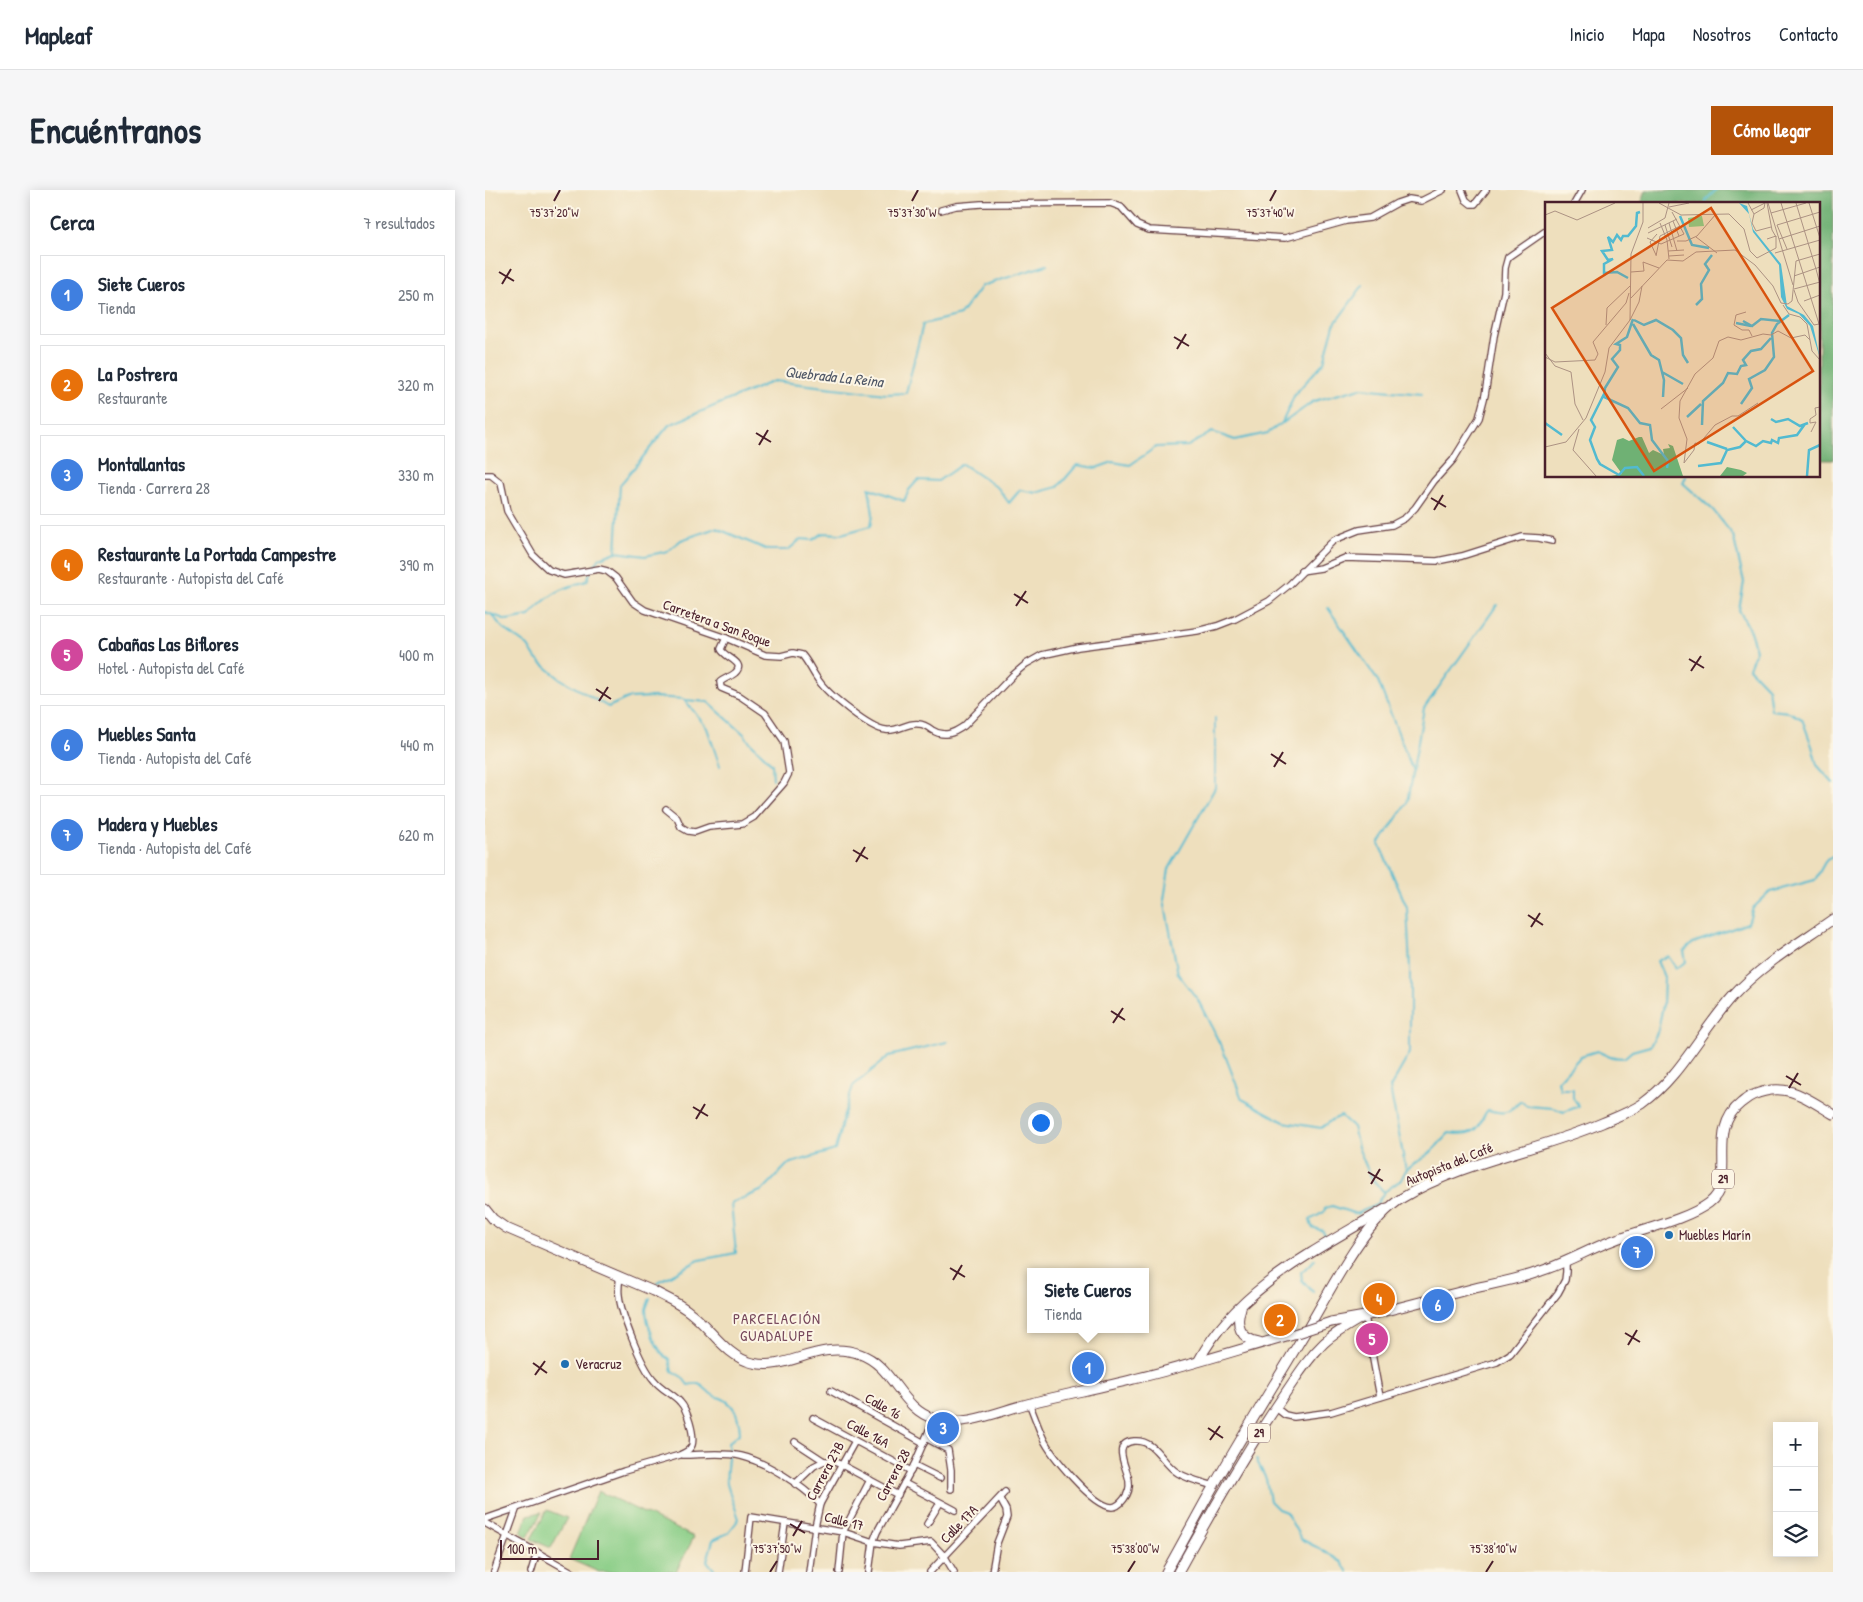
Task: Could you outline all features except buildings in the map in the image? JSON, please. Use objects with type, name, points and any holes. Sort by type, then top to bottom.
[{"type":"main road","name":"Autopista del Café","points":[[1165,1572],[1214,1486],[1360,1242],[1381,1216],[1400,1200],[1423,1186],[1459,1172],[1586,1130],[1639,1106],[1674,1074],[1726,1004],[1745,983],[1833,919]]},
{"type":"main road","name":"29","points":[[1178,1572],[1239,1464],[1275,1408],[1313,1354],[1340,1331],[1365,1316],[1541,1271],[1612,1241],[1694,1212],[1711,1202],[1720,1189],[1723,1179],[1722,1140],[1725,1126],[1737,1106],[1750,1096],[1765,1090],[1780,1089],[1797,1092],[1833,1114]]},
{"type":"main road","points":[[1199,1360],[1214,1336],[1242,1305],[1276,1275],[1400,1200]]},
{"type":"main road","points":[[485,1209],[493,1219],[506,1228],[620,1276],[683,1306],[733,1354],[753,1363],[775,1364],[806,1354],[833,1350],[846,1350],[861,1354],[885,1370],[903,1396],[916,1409],[934,1419],[951,1422],[969,1420],[1029,1403],[1135,1379],[1331,1322],[1365,1316]]},
{"type":"main road","points":[[1242,1305],[1238,1321],[1241,1331],[1248,1339],[1262,1342]]},
{"type":"street","points":[[941,210],[957,206],[981,204],[1110,203],[1121,207],[1137,225],[1149,230],[1285,238],[1346,221],[1370,218],[1397,203],[1409,199],[1421,201],[1443,190]]},
{"type":"street","points":[[1462,190],[1466,200],[1471,204],[1475,204],[1486,190]]},
{"type":"street","points":[[1575,202],[1582,190]]},
{"type":"street","points":[[1301,571],[1334,540],[1344,534],[1392,525],[1405,518],[1453,460],[1479,418],[1504,292],[1507,258],[1545,231]]},
{"type":"street","name":"Carretera a San Roque","points":[[485,475],[491,475],[501,483],[507,510],[533,555],[549,570],[564,575],[599,569],[616,578],[633,602],[645,610],[727,638],[765,655],[781,656],[793,653],[802,655],[818,680],[834,697],[873,726],[883,730],[895,731],[914,724],[920,724],[934,732],[945,735],[955,732],[964,726],[1026,664],[1042,655],[1078,646],[1197,631],[1217,626],[1269,601],[1301,571]]},
{"type":"street","points":[[1301,571],[1321,568],[1345,558],[1437,561],[1462,556],[1523,537],[1552,541]]},
{"type":"street","points":[[666,809],[677,818],[681,827],[688,831],[695,832],[709,827],[742,824],[754,817],[784,783],[789,773],[784,741],[765,713],[740,696],[721,688],[720,682],[738,670],[739,665],[723,653],[721,648],[727,638]]},
{"type":"street","points":[[1275,1408],[1289,1416],[1304,1417],[1344,1409],[1489,1366],[1510,1354],[1558,1293],[1565,1280],[1566,1261]]},
{"type":"street","points":[[485,1519],[689,1451],[692,1445],[691,1429],[687,1414],[681,1403],[654,1380],[635,1349],[619,1299],[620,1276]]},
{"type":"street","points":[[1365,1316],[1373,1348],[1380,1397]]},
{"type":"street","name":"Calle 16","points":[[831,1392],[948,1450],[951,1489]]},
{"type":"street","points":[[1029,1403],[1043,1439],[1053,1455],[1073,1478],[1106,1505],[1118,1506],[1127,1495],[1129,1480],[1121,1455],[1122,1448],[1127,1443],[1134,1441],[1145,1442],[1154,1448],[1176,1472],[1193,1480],[1214,1486]]},
{"type":"street","name":"Calle 16A","points":[[813,1418],[913,1468],[940,1478]]},
{"type":"street","name":"Carrera 28","points":[[869,1572],[873,1542],[877,1532],[913,1468],[934,1419]]},
{"type":"street","name":"Carrera 27B","points":[[809,1572],[820,1504],[855,1440]]},
{"type":"street","points":[[795,1442],[825,1460],[842,1465],[897,1495]]},
{"type":"street","points":[[681,1455],[739,1456],[764,1464],[795,1484],[820,1504]]},
{"type":"street","points":[[795,1484],[814,1466],[825,1460]]},
{"type":"street","points":[[839,1572],[843,1532],[870,1480]]},
{"type":"street","points":[[904,1483],[955,1510]]},
{"type":"street","name":"Calle 17A","points":[[930,1572],[1005,1492]]},
{"type":"street","points":[[992,1572],[997,1544],[1007,1517],[1006,1510],[1000,1499]]},
{"type":"street","points":[[927,1524],[941,1503]]},
{"type":"street","points":[[494,1572],[516,1510]]},
{"type":"street","name":"Calle 17","points":[[745,1572],[751,1517],[843,1532],[873,1542],[899,1546],[931,1542],[945,1557]]},
{"type":"street","points":[[485,1523],[569,1571]]},
{"type":"street","points":[[778,1572],[785,1523]]},
{"type":"street","points":[[531,1572],[537,1552]]},
{"type":"street","points":[[945,1557],[955,1572]]},
{"type":"green space","points":[[1646,190],[1833,190],[1833,460],[1821,460],[1821,202],[1642,202]]},
{"type":"green space","points":[[598,1491],[694,1537],[676,1572],[599,1572],[569,1559]]},
{"type":"green space","points":[[547,1510],[567,1518],[551,1548],[531,1539]]},
{"type":"green space","points":[[542,1512],[528,1537],[521,1532],[528,1515]]},
{"type":"waterway","points":[[1706,202],[1716,190]]},
{"type":"waterway","name":"Quebrada La Reina","points":[[592,569],[600,558],[616,552],[620,485],[669,425],[774,381],[886,394],[906,393],[923,324],[960,315],[981,286],[1047,265]]},
{"type":"waterway","name":"Quebrada La Reina","points":[[616,552],[645,556],[668,551],[681,540],[716,528],[768,550],[788,550],[801,539],[813,540],[823,533],[841,534],[871,526],[873,514],[869,488],[904,501],[909,490],[918,480],[938,481],[962,464],[998,488],[1009,503],[1020,490],[1036,493],[1058,487],[1077,465],[1096,468],[1113,462],[1130,465],[1156,447],[1188,446],[1212,432],[1235,440],[1268,433],[1282,423],[1295,394],[1324,362],[1334,325],[1363,285]]},
{"type":"waterway","points":[[1283,423],[1314,401],[1361,388],[1422,394]]},
{"type":"waterway","points":[[1685,478],[1683,483],[1713,510],[1733,535],[1744,582],[1739,610],[1749,628],[1756,650],[1749,668],[1768,688],[1771,710],[1789,712],[1802,719],[1817,765],[1833,783]]},
{"type":"waterway","name":"Quebrada La Reina","points":[[485,612],[507,620],[529,616],[555,593],[569,586],[587,581],[590,573]]},
{"type":"waterway","points":[[1406,1170],[1390,1088],[1410,1053],[1410,969],[1407,907],[1379,844],[1407,803],[1424,708],[1497,605]]},
{"type":"waterway","points":[[1328,608],[1378,681],[1413,771]]},
{"type":"waterway","points":[[492,615],[503,628],[528,646],[536,659],[559,678],[608,707],[628,698],[684,699],[707,728],[720,766]]},
{"type":"waterway","points":[[685,700],[708,702],[745,735],[772,764],[773,779]]},
{"type":"waterway","points":[[1215,718],[1215,788],[1169,869],[1164,899],[1178,974],[1198,1000],[1223,1050],[1242,1099],[1284,1122],[1321,1128],[1341,1116],[1353,1127],[1358,1147],[1366,1166],[1373,1180],[1384,1192]]},
{"type":"waterway","points":[[1325,1237],[1323,1231],[1312,1227],[1310,1220],[1324,1212],[1325,1208],[1332,1206],[1356,1214],[1376,1205],[1384,1192],[1401,1180],[1406,1170],[1430,1153],[1449,1133],[1458,1134],[1474,1131],[1488,1110],[1503,1113],[1521,1101],[1527,1106],[1553,1108],[1564,1112],[1579,1106],[1573,1098],[1573,1089],[1560,1089],[1558,1081],[1581,1056],[1597,1051],[1610,1057],[1624,1058],[1632,1051],[1650,1046],[1658,1031],[1663,1005],[1664,977],[1657,961],[1668,956],[1676,968],[1686,962],[1684,951],[1693,943],[1748,923],[1753,908],[1770,892],[1815,880],[1825,862],[1833,856]]},
{"type":"waterway","points":[[658,1282],[699,1260],[736,1253],[731,1203],[763,1190],[788,1164],[835,1150],[853,1086],[889,1056],[947,1042]]},
{"type":"waterway","points":[[1313,1292],[1302,1280],[1301,1272],[1315,1259]]},
{"type":"waterway","points":[[650,1298],[646,1309],[650,1329],[660,1351],[669,1359],[672,1371],[682,1377],[688,1385],[700,1385],[723,1399],[731,1405],[738,1417],[740,1433],[728,1443],[727,1484],[739,1519],[728,1533],[713,1540],[707,1561],[716,1572]]},
{"type":"waterway","points":[[1256,1459],[1266,1479],[1270,1501],[1278,1509],[1286,1512],[1301,1539],[1341,1562],[1348,1572]]},
{"type":"place","name":"Muebles Marín","points":[[1669,1235]]},
{"type":"place","name":"Madera y Muebles","points":[[1637,1252]]},
{"type":"place","name":"Restaurante La Portada Campestre","points":[[1379,1299]]},
{"type":"place","name":"Muebles Santa","points":[[1438,1305]]},
{"type":"place","name":"La Postrera","points":[[1280,1320]]},
{"type":"place","name":"Cabañas Las Biflores","points":[[1372,1339]]},
{"type":"place","name":"Veracruz","points":[[565,1364]]},
{"type":"place","name":"Siete Cueros","points":[[1088,1368]]},
{"type":"place","name":"Montallantas","points":[[943,1428]]},
{"type":"district","name":"PARCELACIÓN GUADALUPE","points":[[777,1328]]}]
